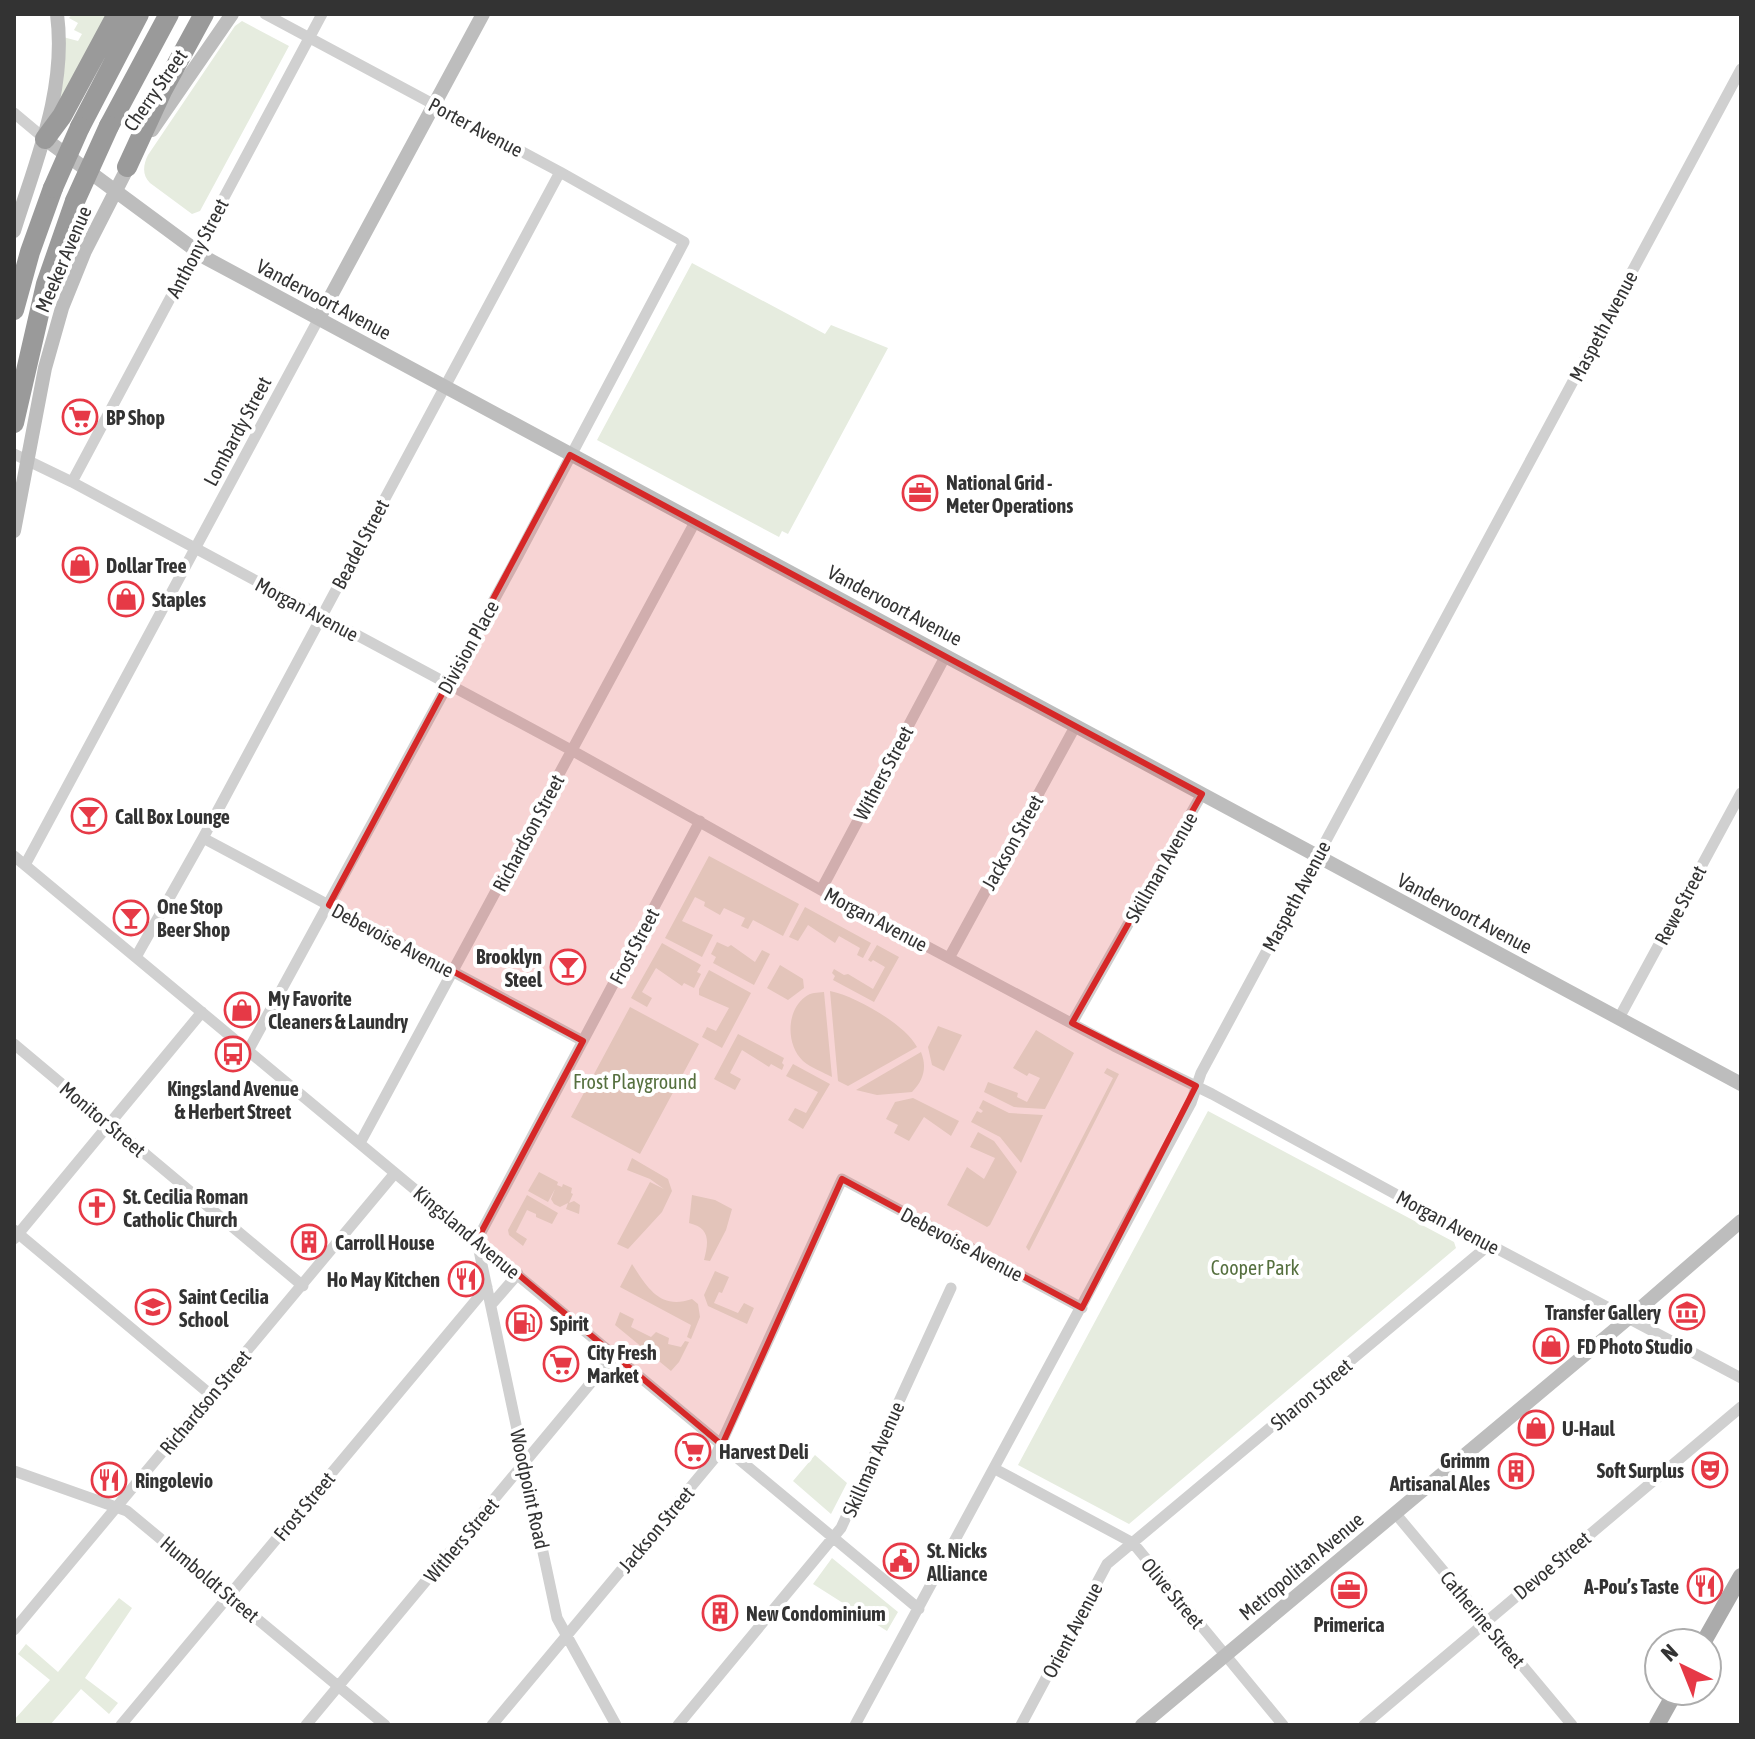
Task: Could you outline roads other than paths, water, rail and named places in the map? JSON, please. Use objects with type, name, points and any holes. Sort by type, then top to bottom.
[{"type":"highway","points":[[45,139],[62,116],[117,14]]},
{"type":"highway","points":[[14,310],[30,252],[53,188],[80,127],[139,14]]},
{"type":"highway","points":[[15,416],[46,284],[75,201],[109,126],[169,14]]},
{"type":"highway","points":[[127,167],[162,91],[204,14]]},
{"type":"main road","points":[[14,231],[45,139],[58,73],[60,39],[57,14]]},
{"type":"main road","name":"Cherry Street","points":[[115,190],[127,167],[232,14]]},
{"type":"main road","name":"Lombardy Street","points":[[319,318],[483,14]]},
{"type":"main road","name":"Vandervoort Avenue","points":[[45,139],[195,250],[1741,1084]]},
{"type":"main road","name":"Meeker Avenue","points":[[14,531],[21,457],[62,308],[115,190]]},
{"type":"main road","name":"Metropolitan Avenue","points":[[1142,1725],[1741,1221]]},
{"type":"main road","points":[[1712,1627],[1741,1576]]},
{"type":"main road","points":[[1657,1725],[1667,1707]]},
{"type":"street","name":"Porter Avenue","points":[[265,14],[684,242]]},
{"type":"street","name":"Anthony Street","points":[[72,482],[322,14]]},
{"type":"street","name":"Maspeth Avenue","points":[[855,1725],[1082,1308],[1191,1103],[1201,1073],[1741,69]]},
{"type":"street","points":[[14,113],[45,139]]},
{"type":"street","name":"Beadel Street","points":[[136,957],[560,172]]},
{"type":"street","name":"Division Place","points":[[248,1051],[512,567],[684,242]]},
{"type":"street","name":"Lombardy Street","points":[[25,865],[319,318]]},
{"type":"street","name":"Morgan Avenue","points":[[21,457],[573,751],[821,890],[1196,1086],[1741,1378]]},
{"type":"street","name":"Richardson Street","points":[[360,1143],[695,522]]},
{"type":"street","name":"Withers Street","points":[[821,890],[946,655]]},
{"type":"street","name":"Jackson Street","points":[[949,958],[1076,725]]},
{"type":"street","name":"Rewe Street","points":[[1619,1018],[1741,793]]},
{"type":"street","name":"Skillman Avenue","points":[[1072,1023],[1202,794]]},
{"type":"street","name":"Frost Street","points":[[477,1240],[700,821]]},
{"type":"street","name":"Debevoise Avenue","points":[[203,838],[583,1041]]},
{"type":"street","name":"Kingsland Avenue","points":[[14,856],[919,1609]]},
{"type":"street","points":[[202,1012],[15,1234],[211,1395]]},
{"type":"street","name":"Monitor Street","points":[[14,1044],[303,1286]]},
{"type":"street","name":"Richardson Street","points":[[14,1630],[395,1173]]},
{"type":"street","name":"Debevoise Avenue","points":[[842,1179],[1082,1308]]},
{"type":"street","name":"Jackson Street","points":[[492,1725],[714,1459],[842,1179]]},
{"type":"street","name":"Woodpoint Road","points":[[477,1240],[557,1618],[616,1725]]},
{"type":"street","name":"Sharon Street","points":[[1133,1543],[1489,1245]]},
{"type":"street","points":[[491,1305],[518,1274]]},
{"type":"street","name":"Frost Street","points":[[121,1725],[487,1287]]},
{"type":"street","name":"Skillman Avenue","points":[[678,1725],[841,1528],[951,1288]]},
{"type":"street","name":"Withers Street","points":[[306,1725],[614,1355]]},
{"type":"street","name":"Devoe Street","points":[[1364,1725],[1741,1407]]},
{"type":"street","name":"Olive Street","points":[[995,1469],[1133,1543],[1283,1725]]},
{"type":"street","name":"Humboldt Street","points":[[14,1471],[127,1511],[385,1725]]},
{"type":"street","name":"Catherine Street","points":[[1395,1513],[1569,1724]]},
{"type":"street","name":"Orient Avenue","points":[[1021,1725],[1107,1564],[1133,1543]]},
{"type":"place","name":"BP Shop","points":[[80,417]]},
{"type":"place","name":"National Grid - Meter Operations","points":[[920,493]]},
{"type":"place","name":"Dollar Tree","points":[[80,565]]},
{"type":"place","name":"Staples","points":[[126,599]]},
{"type":"place","name":"Call Box Lounge","points":[[89,816]]},
{"type":"place","name":"One Stop Beer Shop","points":[[131,918]]},
{"type":"place","name":"Brooklyn Steel","points":[[568,967]]},
{"type":"place","name":"My Favorite Cleaners & Laundry","points":[[242,1010]]},
{"type":"place","name":"Kingsland Avenue & Herbert Street","points":[[233,1054]]},
{"type":"place","name":"St. Cecilia Roman Catholic Church","points":[[97,1207]]},
{"type":"place","name":"Carroll House","points":[[309,1242]]},
{"type":"place","name":"Ho May Kitchen","points":[[466,1279]]},
{"type":"place","name":"Saint Cecilia School","points":[[153,1307]]},
{"type":"place","name":"Transfer Gallery","points":[[1687,1312]]},
{"type":"place","name":"Spirit","points":[[524,1323]]},
{"type":"place","name":"FD Photo Studio","points":[[1551,1346]]},
{"type":"place","name":"City Fresh Market","points":[[561,1364]]},
{"type":"place","name":"U-Haul","points":[[1536,1428]]},
{"type":"place","name":"Harvest Deli","points":[[693,1451]]},
{"type":"place","name":"Soft Surplus","points":[[1710,1470]]},
{"type":"place","name":"Grimm Artisanal Ales","points":[[1516,1471]]},
{"type":"place","name":"Ringolevio","points":[[109,1480]]},
{"type":"place","name":"St. Nicks Alliance","points":[[901,1561]]},
{"type":"place","name":"A-Pou’s Taste","points":[[1705,1586]]},
{"type":"place","name":"Primerica","points":[[1349,1590]]},
{"type":"place","name":"New Condominium","points":[[720,1613]]},
{"type":"park label","name":"Frost Playground","points":[[635,1081]]},
{"type":"park label","name":"Cooper Park","points":[[1255,1267]]}]
